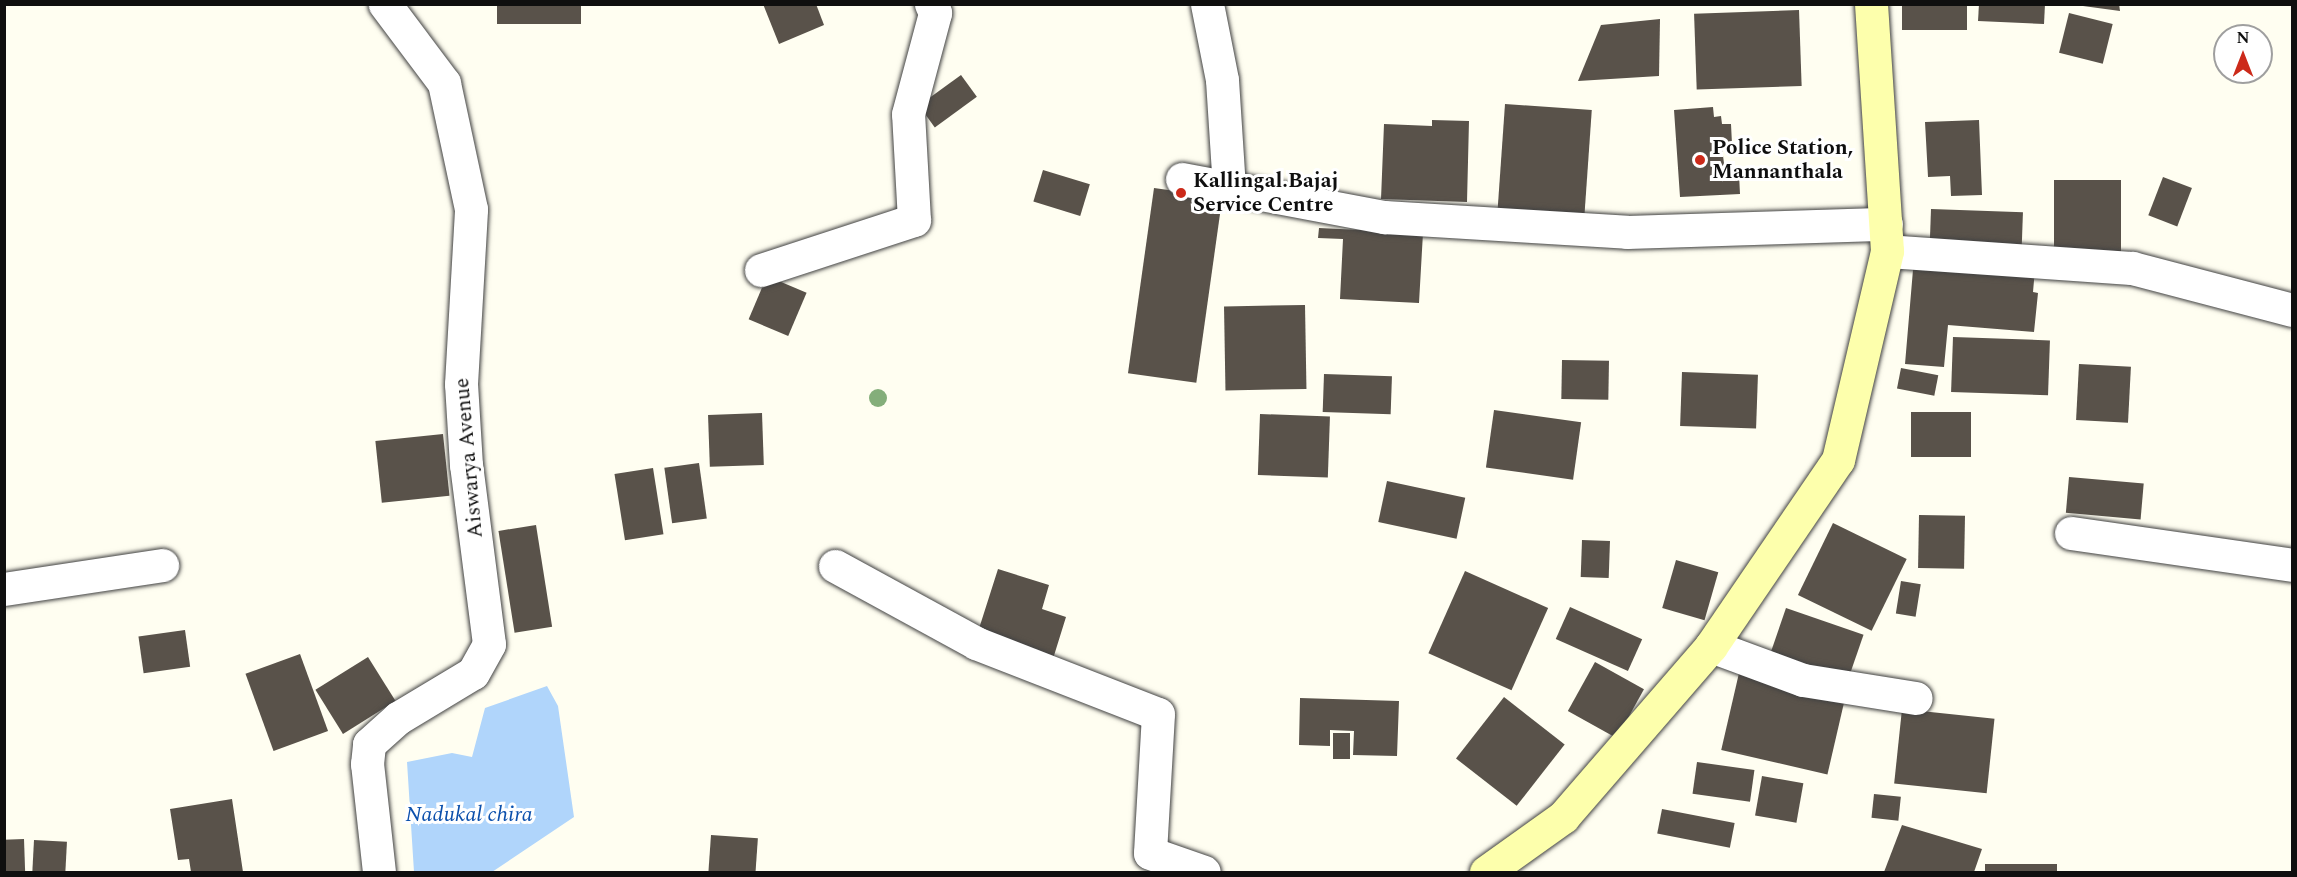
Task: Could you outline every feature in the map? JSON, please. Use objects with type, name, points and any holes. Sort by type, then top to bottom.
[{"type":"main road","points":[[1486,873],[1563,817],[1711,646],[1838,460],[1886,238],[1871,4]]},
{"type":"street","name":"Aiswarya Avenue","points":[[379,873],[367,764],[369,744],[398,718],[473,673],[489,644],[466,465],[460,384],[471,209],[444,83],[385,4]]},
{"type":"street","points":[[761,270],[914,220],[908,114],[935,13],[931,4]]},
{"type":"street","points":[[1207,4],[1222,80],[1229,188]]},
{"type":"street","points":[[1182,179],[1384,217],[1627,232],[1886,238],[2132,268],[2292,310]]},
{"type":"street","points":[[2071,533],[2292,565]]},
{"type":"street","points":[[4,589],[162,565]]},
{"type":"street","points":[[835,566],[976,643],[1158,714],[1150,853],[1204,873]]},
{"type":"street","points":[[1711,646],[1803,680],[1916,698]]},
{"type":"water","name":"Nadukal chira","points":[[547,686],[558,706],[574,817],[492,872],[414,872],[407,762],[452,753],[472,757],[485,708]]},
{"type":"building","points":[[763,4],[816,4],[824,25],[779,44]]},
{"type":"building","points":[[1902,4],[1967,4],[1967,30],[1902,30]]},
{"type":"building","points":[[1979,4],[2045,4],[2044,24],[1978,21]]},
{"type":"building","points":[[2083,4],[2119,4],[2120,11],[2083,6]]},
{"type":"building","points":[[497,5],[581,5],[581,24],[497,24]]},
{"type":"building","points":[[1799,10],[1802,86],[1697,90],[1694,14]]},
{"type":"building","points":[[2069,13],[2113,24],[2103,64],[2059,53]]},
{"type":"building","points":[[1660,19],[1659,76],[1578,81],[1601,25]]},
{"type":"building","points":[[961,75],[977,97],[935,127],[919,106]]},
{"type":"building","points":[[1505,104],[1592,110],[1584,218],[1497,212]]},
{"type":"building","name":"Police Station, Mannanthala","points":[[1713,107],[1714,117],[1721,116],[1722,124],[1731,124],[1732,144],[1722,148],[1725,171],[1739,174],[1740,194],[1680,197],[1674,110]]},
{"type":"building","points":[[1432,120],[1469,121],[1467,202],[1381,199],[1384,124],[1432,126]]},
{"type":"building","points":[[1979,120],[1982,195],[1951,196],[1950,176],[1928,177],[1925,122]]},
{"type":"building","points":[[1043,170],[1090,184],[1080,216],[1033,202]]},
{"type":"building","points":[[2163,177],[2192,188],[2177,226],[2148,215]]},
{"type":"building","points":[[2054,180],[2121,180],[2121,252],[2054,252]]},
{"type":"building","points":[[1154,188],[1222,198],[1196,383],[1128,373]]},
{"type":"building","points":[[1931,209],[2023,212],[2022,247],[1930,244]]},
{"type":"building","points":[[1319,228],[1423,233],[1419,303],[1340,299],[1343,239],[1318,238]]},
{"type":"building","points":[[1914,258],[2035,269],[2033,292],[2038,293],[2034,332],[1948,325],[1944,367],[1905,364]]},
{"type":"building","points":[[767,276],[807,293],[788,336],[749,319]]},
{"type":"building","points":[[1305,305],[1306,389],[1225,390],[1224,306]]},
{"type":"building","points":[[1953,337],[2050,340],[2048,395],[1951,392]]},
{"type":"building","points":[[1562,360],[1609,361],[1608,400],[1561,399]]},
{"type":"building","points":[[2079,364],[2131,367],[2128,423],[2076,420]]},
{"type":"building","points":[[1901,368],[1938,375],[1934,396],[1897,389]]},
{"type":"building","points":[[1682,372],[1758,375],[1756,429],[1680,426]]},
{"type":"building","points":[[1324,374],[1392,376],[1391,414],[1323,412]]},
{"type":"building","points":[[1494,410],[1581,422],[1573,480],[1486,467]]},
{"type":"building","points":[[1911,412],[1971,412],[1971,457],[1911,457]]},
{"type":"building","points":[[762,413],[764,465],[710,467],[708,415]]},
{"type":"building","points":[[1260,414],[1330,416],[1328,477],[1258,475]]},
{"type":"building","points":[[443,434],[449,496],[382,503],[375,441]]},
{"type":"building","points":[[699,463],[707,518],[672,523],[664,468]]},
{"type":"building","points":[[653,468],[663,534],[625,540],[614,474]]},
{"type":"building","points":[[2069,477],[2144,484],[2141,519],[2066,513]]},
{"type":"building","points":[[1387,481],[1465,498],[1457,539],[1378,522]]},
{"type":"building","points":[[1919,515],[1965,516],[1964,569],[1918,568]]},
{"type":"building","points":[[1833,523],[1907,559],[1872,631],[1798,595]]},
{"type":"building","points":[[536,525],[552,627],[515,633],[498,531]]},
{"type":"building","points":[[1582,540],[1610,541],[1609,578],[1581,577]]},
{"type":"building","points":[[1676,560],[1718,572],[1705,620],[1662,608]]},
{"type":"building","points":[[998,569],[1049,585],[1042,609],[1066,617],[1052,662],[976,638]]},
{"type":"building","points":[[1465,571],[1548,608],[1512,690],[1428,653]]},
{"type":"building","points":[[1901,581],[1921,584],[1916,617],[1896,614]]},
{"type":"building","points":[[1570,607],[1642,639],[1628,671],[1556,639]]},
{"type":"building","points":[[1786,608],[1864,635],[1847,684],[1769,657]]},
{"type":"building","points":[[185,630],[190,667],[144,673],[138,637]]},
{"type":"building","points":[[300,654],[328,731],[274,751],[245,674]]},
{"type":"building","points":[[368,657],[396,701],[343,734],[315,690]]},
{"type":"building","points":[[1595,662],[1644,689],[1617,738],[1568,711]]},
{"type":"building","points":[[1739,673],[1845,698],[1827,774],[1721,750]]},
{"type":"building","points":[[1504,697],[1565,744],[1517,806],[1456,758]]},
{"type":"building","points":[[1300,698],[1399,701],[1397,756],[1353,755],[1354,731],[1330,730],[1330,746],[1299,745]]},
{"type":"building","points":[[1902,709],[1994,719],[1987,793],[1894,784]]},
{"type":"building","points":[[1333,733],[1350,733],[1350,759],[1333,759]]},
{"type":"building","points":[[1697,762],[1754,770],[1750,802],[1693,794]]},
{"type":"building","points":[[1762,776],[1803,783],[1796,823],[1755,815]]},
{"type":"building","points":[[1874,794],[1901,797],[1898,821],[1871,818]]},
{"type":"building","points":[[232,799],[243,872],[191,872],[189,859],[178,860],[170,809]]},
{"type":"building","points":[[1662,809],[1735,823],[1730,848],[1657,834]]},
{"type":"building","points":[[1902,825],[1982,849],[1974,872],[1884,872]]},
{"type":"building","points":[[711,835],[758,838],[756,872],[708,872]]},
{"type":"building","points":[[24,839],[25,872],[5,872],[4,840]]},
{"type":"building","points":[[34,840],[67,842],[65,872],[32,872]]},
{"type":"building","points":[[1985,864],[2057,864],[2057,872],[1985,872]]},
{"type":"place","name":"Police Station, Mannanthala","points":[[1700,160]]},
{"type":"place","name":"Kallingal.Bajaj Service Centre","points":[[1181,193]]}]
